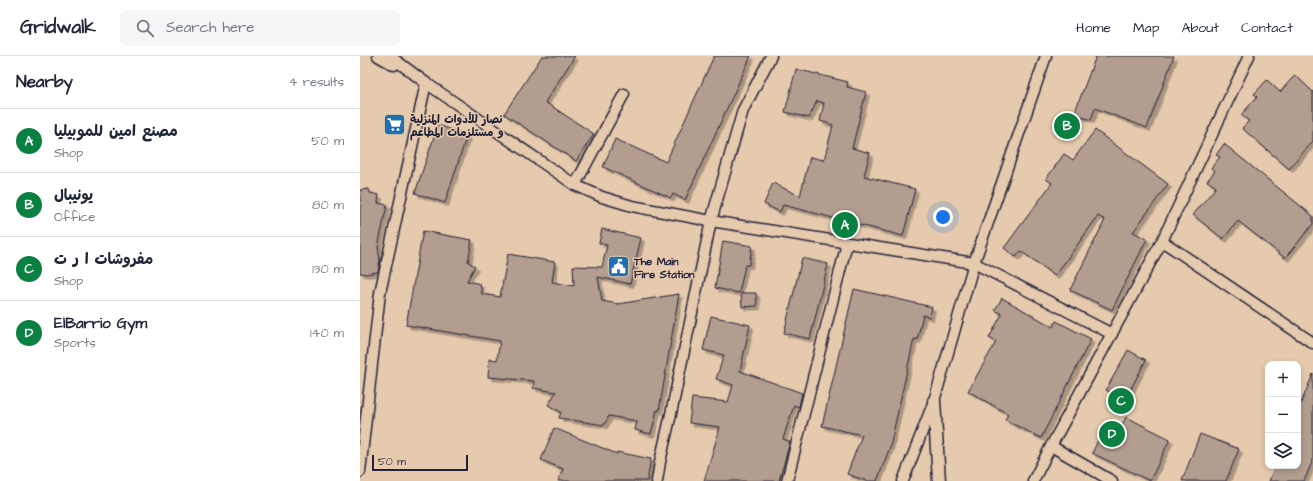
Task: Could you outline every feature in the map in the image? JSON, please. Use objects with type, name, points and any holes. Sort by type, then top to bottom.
[{"type":"street","points":[[378,56],[426,83]]},
{"type":"street","points":[[390,56],[426,83],[575,185],[602,197],[632,206],[711,221],[974,263],[1112,334]]},
{"type":"street","points":[[657,481],[711,221],[744,110],[771,56]]},
{"type":"street","points":[[903,481],[934,401],[974,263],[1046,56]]},
{"type":"street","points":[[1033,481],[1162,241],[1249,56]]},
{"type":"street","points":[[360,472],[380,293],[426,83]]},
{"type":"street","points":[[575,185],[624,94]]},
{"type":"street","points":[[1162,241],[1313,343]]},
{"type":"street","points":[[787,481],[847,243]]},
{"type":"street","points":[[934,401],[939,481]]},
{"type":"street","points":[[1051,446],[1112,481]]},
{"type":"building","points":[[542,56],[575,56],[545,102],[594,134],[576,161],[504,114]]},
{"type":"building","points":[[714,56],[751,56],[685,200],[673,194],[671,198],[603,167],[615,139],[666,162]]},
{"type":"building","points":[[1096,56],[1174,56],[1147,128],[1095,108],[1091,120],[1074,114]]},
{"type":"building","points":[[796,69],[848,82],[847,87],[866,92],[852,148],[870,153],[864,176],[915,189],[903,236],[783,205],[780,212],[764,204],[773,183],[800,196],[810,157],[824,160],[833,125],[820,121],[824,103],[817,101],[809,118],[785,112]]},
{"type":"building","points":[[1295,75],[1313,92],[1313,141],[1289,169],[1242,128],[1249,121],[1241,115],[1257,97],[1254,94],[1267,80],[1280,92]]},
{"type":"building","points":[[438,125],[467,135],[445,203],[415,193]]},
{"type":"building","points":[[1095,130],[1168,184],[1133,232],[1147,239],[1112,310],[1070,290],[1105,220],[1098,216],[1055,276],[1021,251],[1016,257],[1004,248],[1052,183],[1046,179],[1064,154],[1073,160]]},
{"type":"building","points":[[1224,144],[1313,216],[1313,224],[1285,258],[1238,221],[1223,239],[1193,215],[1216,187],[1207,181],[1215,171],[1211,168],[1220,157],[1216,155]]},
{"type":"building","points":[[369,189],[370,193],[379,195],[378,203],[387,205],[378,247],[380,260],[378,272],[365,274],[360,273],[360,190]]},
{"type":"building","points":[[602,229],[641,238],[630,284],[598,277],[602,301],[618,304],[679,294],[659,411],[657,410],[651,434],[635,430],[637,421],[609,416],[604,425],[559,418],[561,412],[548,405],[556,392],[533,388],[534,381],[488,377],[489,359],[497,360],[500,341],[406,325],[423,231],[472,240],[468,262],[475,266],[467,281],[480,284],[482,294],[500,297],[508,254],[555,262],[552,282],[574,286],[573,266],[602,267],[607,245],[599,243]]},
{"type":"building","points":[[723,241],[752,246],[749,265],[745,265],[739,293],[715,288]]},
{"type":"building","points":[[802,258],[828,264],[810,339],[784,333]]},
{"type":"building","points":[[854,289],[932,307],[930,317],[923,315],[917,340],[914,339],[890,447],[877,481],[867,481],[847,474],[862,435],[822,426]]},
{"type":"building","points":[[741,293],[756,293],[757,306],[742,307]]},
{"type":"building","points":[[1002,298],[1053,327],[1056,321],[1091,339],[1041,438],[1005,420],[1008,414],[968,391],[996,342],[989,338],[1002,314],[995,310]]},
{"type":"building","points":[[711,316],[750,325],[740,371],[802,393],[799,407],[794,405],[783,439],[790,442],[779,481],[704,481],[720,427],[689,423],[692,398],[728,402],[733,385],[716,379],[724,355],[703,350]]},
{"type":"building","points":[[1128,350],[1146,360],[1125,400],[1106,390]]},
{"type":"building","points":[[1313,374],[1313,460],[1304,481],[1269,481],[1274,469],[1301,469],[1301,403]]},
{"type":"building","points":[[1126,417],[1170,439],[1150,481],[1092,453],[1107,422],[1120,429]]},
{"type":"building","points":[[554,428],[617,454],[617,452],[651,459],[647,481],[558,481],[563,469],[541,460]]},
{"type":"building","points":[[1200,434],[1239,449],[1226,481],[1182,481]]},
{"type":"place","name":"نصار للأدوات المنزلية و مستلزمات المطاعم","points":[[395,125]]},
{"type":"place","name":"يونيبال","points":[[1067,126]]},
{"type":"place","name":"مصنع امين للموبيليا","points":[[845,225]]},
{"type":"place","name":"The Main Fire Station","points":[[618,267]]},
{"type":"place","name":"مفروشات ا ر ت","points":[[1121,401]]},
{"type":"place","name":"ElBarrio Gym","points":[[1112,434]]}]
